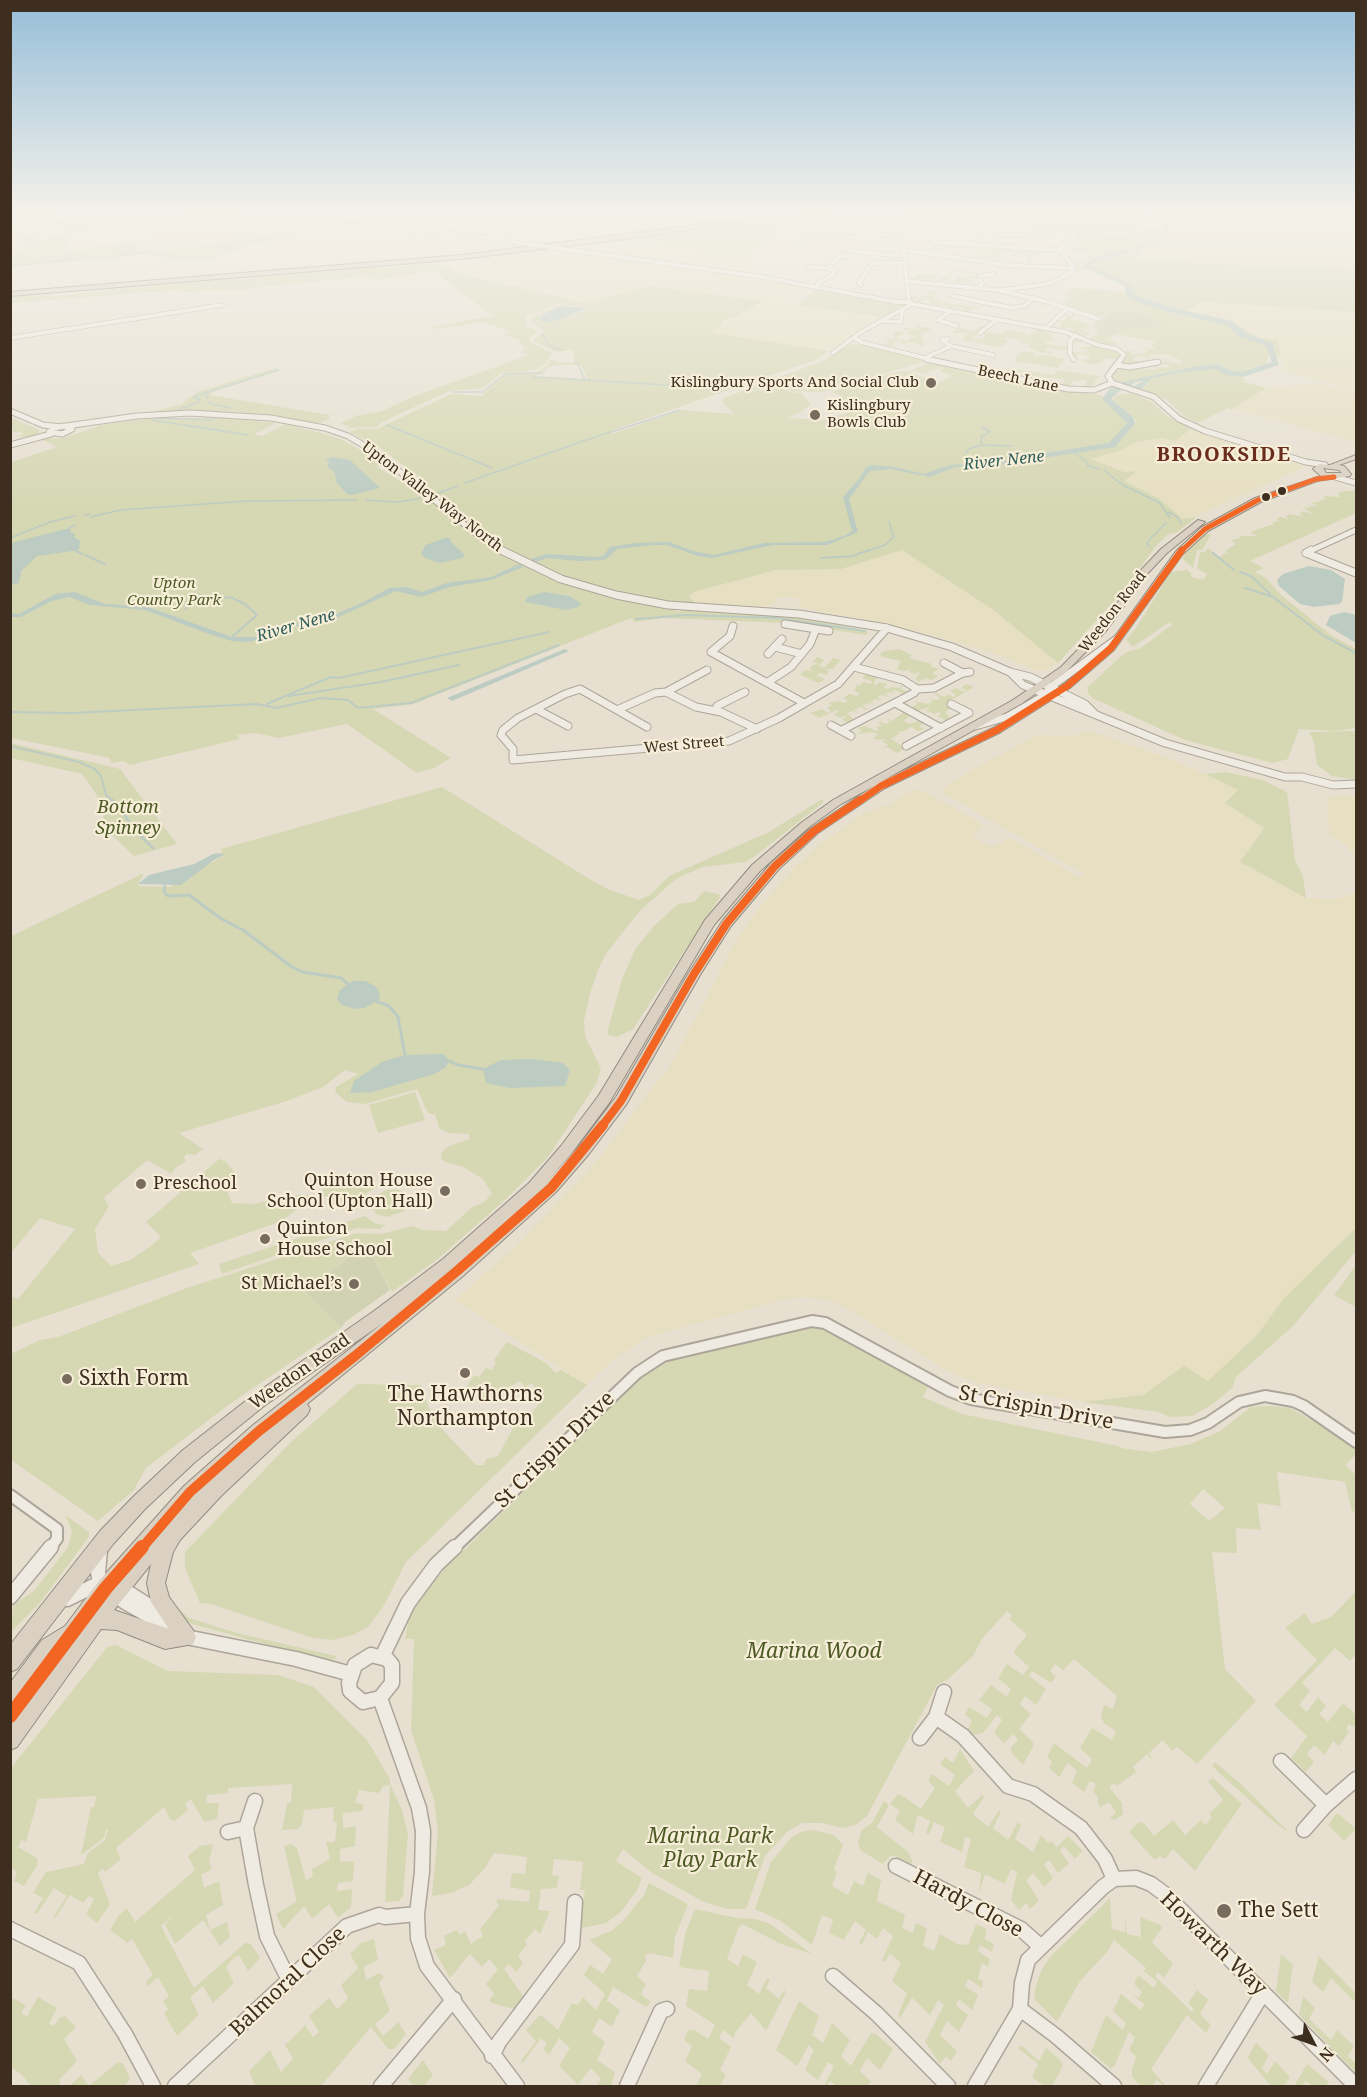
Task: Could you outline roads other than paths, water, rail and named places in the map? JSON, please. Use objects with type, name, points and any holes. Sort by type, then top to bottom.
[{"type":"highway","name":"Weedon Road","points":[[10,1716],[70,1635],[115,1590],[150,1549],[266,1426],[332,1374],[550,1188],[584,1150],[621,1101],[694,974],[727,923],[775,866],[814,831],[881,786],[997,730],[1048,691],[1064,669],[1088,646],[1145,571],[1176,540],[1223,510],[1251,497],[1307,477],[1323,467],[1356,457]]},
{"type":"highway","points":[[1323,467],[1347,473],[1356,464]]},
{"type":"highway","points":[[1323,467],[1335,477]]},
{"type":"highway","name":"Weedon Road","points":[[10,1662],[101,1545],[139,1503],[223,1428],[449,1264],[534,1187],[566,1150],[604,1099],[709,923],[756,867],[805,825],[837,802],[972,727],[1048,691],[1096,663],[1118,638],[1179,553],[1205,530],[1258,500],[1316,479],[1347,473]]},
{"type":"highway","points":[[186,1637],[161,1602],[156,1583],[164,1549],[173,1534],[305,1405],[332,1374]]},
{"type":"highway","name":"Weedon Road","points":[[10,1740],[115,1590]]},
{"type":"highway","points":[[10,1700],[49,1647],[94,1621],[117,1620],[165,1639],[186,1637]]},
{"type":"street","points":[[10,338],[191,310]]},
{"type":"street","points":[[941,310],[1046,328],[1076,335],[1098,345],[1121,351],[1124,355],[1108,376],[1113,383],[1159,400],[1173,414],[1195,427],[1323,467]]},
{"type":"street","points":[[1046,328],[1066,310],[1099,318]]},
{"type":"street","points":[[884,321],[901,322],[902,311]]},
{"type":"street","points":[[833,352],[902,311]]},
{"type":"street","points":[[950,312],[938,319],[948,325],[957,326]]},
{"type":"street","points":[[980,333],[996,320]]},
{"type":"street","points":[[1074,360],[1070,354],[1070,340],[1076,335]]},
{"type":"street","name":"Beech Lane","points":[[855,338],[861,342],[967,369],[1074,390],[1094,390],[1113,383]]},
{"type":"street","points":[[948,339],[942,340],[951,346],[989,355]]},
{"type":"street","points":[[849,341],[861,342]]},
{"type":"street","points":[[927,357],[951,346]]},
{"type":"street","points":[[1116,364],[1130,367],[1153,362]]},
{"type":"street","name":"Upton Valley Way North","points":[[10,411],[43,424],[63,426],[164,414],[216,413],[272,418],[332,431],[354,439],[377,453],[475,533],[529,566],[561,579],[616,595],[668,605],[798,614],[887,628],[952,647],[1010,672],[1025,675],[1048,691]]},
{"type":"street","name":"Upton Valley Way North","points":[[43,424],[50,432],[62,434],[91,423]]},
{"type":"street","points":[[10,445],[63,426],[71,428],[70,431]]},
{"type":"street","points":[[1347,473],[1356,483]]},
{"type":"street","points":[[1335,477],[1356,483]]},
{"type":"street","points":[[1355,571],[1306,553],[1356,530]]},
{"type":"street","points":[[785,624],[829,632]]},
{"type":"street","points":[[733,626],[730,636],[711,652],[804,704]]},
{"type":"street","name":"West Street","points":[[536,709],[518,718],[503,730],[501,735],[513,749],[513,760],[712,744],[739,738],[838,684],[887,628]]},
{"type":"street","points":[[768,682],[786,672],[810,644],[816,629]]},
{"type":"street","points":[[768,654],[782,639]]},
{"type":"street","points":[[775,647],[802,654]]},
{"type":"street","points":[[854,667],[903,680],[917,688],[934,688],[967,673],[944,663]]},
{"type":"street","points":[[619,709],[655,693],[666,692],[706,670]]},
{"type":"street","name":"Upton Valley Way North","points":[[1010,672],[1016,680],[1048,691]]},
{"type":"street","points":[[716,711],[717,706],[748,693],[737,688]]},
{"type":"street","points":[[842,730],[895,704],[914,693],[917,688]]},
{"type":"street","points":[[536,709],[580,689],[619,709],[628,717],[647,727]]},
{"type":"street","points":[[1048,691],[1095,714],[1165,743],[1285,777],[1302,777],[1316,782],[1356,784]]},
{"type":"street","points":[[666,692],[696,707],[736,718],[757,729]]},
{"type":"street","points":[[895,704],[941,728]]},
{"type":"street","points":[[906,746],[969,713],[951,704]]},
{"type":"street","points":[[536,709],[568,726]]},
{"type":"street","points":[[831,725],[851,736]]},
{"type":"street","name":"St Crispin Drive","points":[[382,1657],[408,1603],[436,1565],[636,1373],[663,1356],[772,1329],[812,1321],[825,1323],[950,1391],[971,1399],[1165,1432],[1190,1430],[1208,1423],[1239,1402],[1265,1396],[1304,1406],[1356,1442]]},
{"type":"street","points":[[10,1495],[57,1529],[57,1539],[10,1597]]},
{"type":"street","points":[[101,1545],[98,1572],[115,1590],[186,1637],[296,1659],[351,1674]]},
{"type":"street","name":"Weedon Road","points":[[47,1613],[75,1593],[115,1590]]},
{"type":"street","points":[[371,1655],[382,1657],[392,1665],[394,1674],[388,1692],[372,1702],[363,1702],[356,1698],[349,1683],[351,1674],[362,1659],[371,1655]]},
{"type":"street","points":[[920,1738],[936,1717],[944,1692]]},
{"type":"street","points":[[380,1698],[418,1808],[423,1831],[422,1872],[417,1914],[418,1938],[427,1966],[454,1999],[492,2056],[517,2086]]},
{"type":"street","points":[[936,1717],[963,1736],[1008,1786],[1033,1794],[1081,1828],[1106,1859],[1114,1879],[1040,1946],[1028,1960],[1022,1983],[1020,2009],[975,2086]]},
{"type":"street","points":[[1281,1761],[1326,1805]]},
{"type":"street","points":[[1304,1830],[1326,1805],[1356,1779]]},
{"type":"street","points":[[255,1801],[246,1828],[267,1936],[290,1980]]},
{"type":"street","points":[[228,1832],[246,1828]]},
{"type":"street","name":"Hardy Close","points":[[896,1866],[1021,1929],[1040,1946]]},
{"type":"street","name":"Howarth Way","points":[[1114,1879],[1136,1878],[1166,1895],[1356,2086]]},
{"type":"street","points":[[492,2056],[499,2042],[572,1945],[575,1902]]},
{"type":"street","name":"Balmoral Close","points":[[175,2086],[339,1933],[355,1922],[379,1915],[385,1917],[417,1914]]},
{"type":"street","points":[[10,1929],[79,1963],[125,2034],[153,2086]]},
{"type":"street","points":[[833,1976],[878,2014],[948,2086]]},
{"type":"street","points":[[1206,2086],[1263,1993]]},
{"type":"street","points":[[381,2086],[454,1999]]},
{"type":"street","points":[[627,2086],[661,2011],[667,2008]]},
{"type":"street","points":[[1020,2009],[1056,2036],[1114,2086]]},
{"type":"water","points":[[554,310],[583,310],[555,321],[539,320],[543,315]]},
{"type":"water","points":[[1204,365],[1209,367],[1152,378],[1140,390],[1131,388],[1143,381],[1135,382],[1129,388],[1116,383]]},
{"type":"water","points":[[1031,455],[1034,458],[1008,463],[955,467],[930,477],[890,469],[870,471],[849,499],[858,532],[827,545],[773,545],[712,558],[698,556],[667,545],[653,545],[617,549],[603,560],[579,561],[547,558],[533,563],[528,560],[547,554],[597,557],[603,556],[610,547],[636,543],[669,542],[693,551],[714,555],[764,543],[824,542],[852,531],[843,497],[866,467],[872,465],[895,467],[924,474],[950,465],[992,463]]},
{"type":"water","points":[[332,457],[350,460],[380,488],[347,494],[337,483],[334,471],[327,467],[329,463],[326,460]]},
{"type":"water","points":[[71,529],[70,532],[75,534],[74,537],[80,541],[79,550],[37,556],[21,571],[19,583],[11,585],[11,543]]},
{"type":"water","points":[[450,538],[451,542],[465,555],[462,558],[440,563],[425,558],[421,553],[426,545]]},
{"type":"water","points":[[519,564],[523,567],[491,580],[450,587],[421,597],[396,591],[327,622],[292,627],[266,638],[248,642],[232,641],[209,634],[145,610],[90,605],[69,597],[52,601],[21,617],[11,617],[11,613],[19,614],[55,594],[75,592],[105,604],[148,607],[232,637],[258,637],[286,624],[321,620],[364,602],[389,588],[407,587],[422,592],[447,583],[491,577]]},
{"type":"water","points":[[1309,566],[1331,570],[1345,579],[1342,602],[1314,607],[1300,604],[1279,586],[1277,580],[1283,574]]},
{"type":"water","points":[[544,592],[569,596],[581,603],[578,607],[566,610],[525,602],[527,597]]},
{"type":"water","points":[[1344,612],[1356,615],[1356,643],[1326,625],[1330,616]]},
{"type":"water","points":[[565,649],[569,651],[452,701],[447,698]]},
{"type":"water","points":[[213,854],[224,855],[181,885],[138,884],[149,875],[194,864]]},
{"type":"water","points":[[353,981],[365,981],[375,986],[380,994],[379,999],[365,1008],[356,1009],[342,1005],[337,999],[340,990]]},
{"type":"water","points":[[444,1054],[449,1061],[445,1068],[434,1074],[372,1092],[350,1093],[354,1081],[382,1062],[405,1055]]},
{"type":"water","points":[[532,1059],[563,1063],[570,1070],[565,1086],[509,1088],[486,1083],[483,1069],[501,1060]]},
{"type":"waterway","name":"River Nene","points":[[1171,310],[1229,323],[1243,335],[1269,345],[1276,363],[1243,375],[1229,373],[1217,366],[1187,370]]},
{"type":"waterway","points":[[543,334],[549,346],[561,350]]},
{"type":"waterway","points":[[575,363],[578,364],[585,380]]},
{"type":"waterway","points":[[180,409],[199,402],[200,400],[194,397],[196,396],[279,370]]},
{"type":"waterway","points":[[453,392],[483,392],[505,374],[544,373]]},
{"type":"waterway","points":[[533,377],[585,380]]},
{"type":"waterway","points":[[585,380],[699,387],[719,393]]},
{"type":"waterway","name":"River Nene","points":[[1012,461],[1112,445],[1131,423],[1130,419],[1106,399],[1113,390],[1121,386]]},
{"type":"waterway","points":[[206,396],[209,403],[230,408]]},
{"type":"waterway","points":[[465,483],[586,440],[680,410]]},
{"type":"waterway","points":[[157,418],[213,420]]},
{"type":"waterway","points":[[152,420],[248,435]]},
{"type":"waterway","points":[[387,425],[492,468]]},
{"type":"waterway","points":[[981,445],[982,436],[990,432],[982,427]]},
{"type":"waterway","points":[[965,454],[969,449],[981,445]]},
{"type":"waterway","points":[[981,445],[1012,446]]},
{"type":"waterway","points":[[1073,452],[1086,461],[1088,466],[1099,469]]},
{"type":"waterway","points":[[1104,470],[1121,484],[1160,503],[1170,518]]},
{"type":"waterway","points":[[438,493],[458,486]]},
{"type":"waterway","points":[[366,500],[398,502],[422,498]]},
{"type":"waterway","points":[[90,517],[121,510],[247,501],[357,500]]},
{"type":"waterway","points":[[1168,512],[1176,516],[1182,524]]},
{"type":"waterway","points":[[84,515],[90,514]]},
{"type":"waterway","points":[[10,538],[50,522],[75,516]]},
{"type":"waterway","points":[[865,552],[885,545],[894,537],[889,522]]},
{"type":"waterway","points":[[1150,547],[1147,544],[1148,541],[1166,523]]},
{"type":"waterway","points":[[69,528],[75,525]]},
{"type":"waterway","points":[[821,558],[853,556],[869,550]]},
{"type":"waterway","points":[[76,551],[82,554]]},
{"type":"waterway","points":[[1213,553],[1234,570]]},
{"type":"waterway","points":[[85,555],[105,564]]},
{"type":"waterway","points":[[1240,572],[1251,576],[1270,594]]},
{"type":"waterway","points":[[1245,588],[1273,597],[1324,636],[1356,653]]},
{"type":"waterway","points":[[186,609],[188,599],[198,595],[232,598],[245,604],[257,615],[233,636]]},
{"type":"waterway","points":[[636,619],[687,615],[777,618],[865,631]]},
{"type":"waterway","points":[[267,704],[331,677],[339,678],[549,632]]},
{"type":"waterway","points":[[10,712],[72,713],[257,704],[276,708],[321,698],[348,700],[358,708],[411,703],[559,645]]},
{"type":"waterway","points":[[289,696],[381,682],[459,665]]},
{"type":"waterway","points":[[10,746],[79,762],[95,769],[101,776],[106,795],[114,802]]},
{"type":"waterway","points":[[112,800],[120,807],[133,829],[153,848]]},
{"type":"waterway","points":[[165,886],[164,892],[168,896],[189,895],[220,918],[243,930],[292,967],[303,972],[341,978],[348,984]]},
{"type":"waterway","points":[[376,1001],[389,1006],[398,1017],[405,1055]]},
{"type":"waterway","points":[[449,1061],[458,1065],[483,1069]]},
{"type":"place","name":"Kislingbury Sports And Social Club","points":[[931,383]]},
{"type":"place","name":"Kislingbury Bowls Club","points":[[815,415]]},
{"type":"place","name":"Preschool","points":[[141,1184]]},
{"type":"place","name":"Quinton House School (Upton Hall)","points":[[445,1191]]},
{"type":"place","name":"Quinton House School","points":[[265,1239]]},
{"type":"place","name":"St Michael’s","points":[[354,1284]]},
{"type":"place","name":"The Hawthorns Northampton","points":[[465,1373]]},
{"type":"place","name":"Sixth Form","points":[[67,1379]]},
{"type":"place","name":"The Sett","points":[[1224,1911]]},
{"type":"district","name":"BROOKSIDE","points":[[1224,455]]},
{"type":"park label","name":"Upton Country Park","points":[[174,592]]},
{"type":"park label","name":"Bottom Spinney","points":[[128,818]]},
{"type":"park label","name":"Marina Wood","points":[[814,1652]]},
{"type":"park label","name":"Marina Park Play Park","points":[[710,1849]]}]
